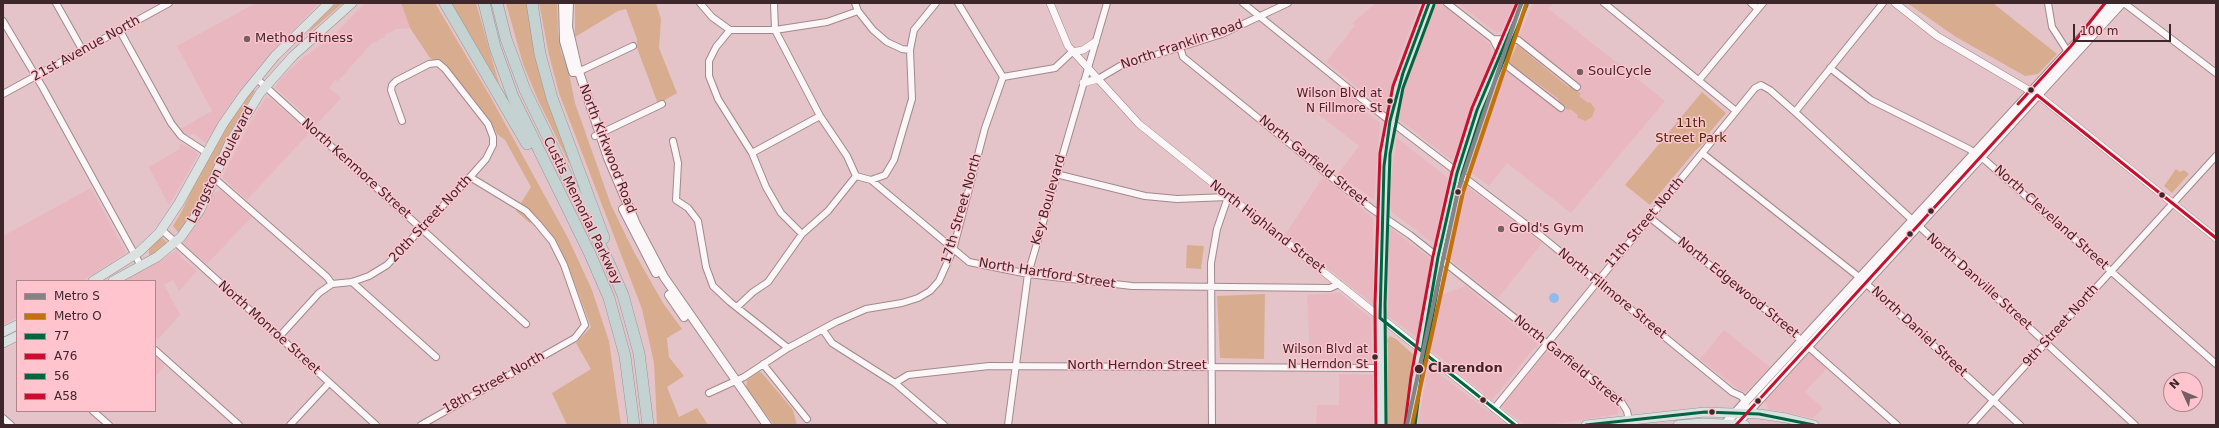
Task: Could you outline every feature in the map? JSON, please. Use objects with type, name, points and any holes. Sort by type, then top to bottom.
[{"type":"highway","points":[[445,3],[529,147],[553,193],[573,222]]},
{"type":"highway","name":"Custis Memorial Parkway","points":[[484,3],[495,48],[513,97],[600,276],[616,321],[628,368],[634,425]]},
{"type":"highway","name":"Custis Memorial Parkway","points":[[497,3],[506,39],[525,90],[608,261],[622,296],[639,353],[648,425]]},
{"type":"highway","points":[[532,3],[540,54],[552,98],[594,214],[617,267],[622,296]]},
{"type":"main road","name":"Langston Boulevard","points":[[95,280],[135,255],[162,230],[230,114],[256,78],[286,44],[329,3]]},
{"type":"main road","name":"Langston Boulevard","points":[[116,280],[141,266],[175,242],[196,217],[238,127],[265,86],[293,56],[352,3]]},
{"type":"main road","name":"North Kirkwood Road","points":[[563,3],[564,41],[598,135],[636,224],[664,277],[761,425]]},
{"type":"main road","name":"North Kirkwood Road","points":[[569,3],[568,27],[576,73]]},
{"type":"main road","points":[[1381,425],[1380,318],[1384,166],[1390,121],[1403,73],[1430,3]]},
{"type":"main road","points":[[1410,425],[1416,378],[1438,257],[1457,172],[1476,115],[1522,3]]},
{"type":"main road","points":[[2070,52],[2105,3]]},
{"type":"main road","points":[[1725,424],[1745,401],[1805,342],[2034,93],[2113,3]]},
{"type":"main road","points":[[2070,52],[2123,3]]},
{"type":"main road","points":[[3,343],[16,338]]},
{"type":"main road","points":[[1678,425],[1739,425],[1747,413],[1805,342]]},
{"type":"main road","name":"North Kirkwood Road","points":[[732,381],[767,425]]},
{"type":"main road","points":[[1586,425],[1629,422],[1694,413],[1736,412],[1786,418],[1811,425]]},
{"type":"street","points":[[56,3],[83,51]]},
{"type":"street","name":"21st Avenue North","points":[[3,94],[169,3]]},
{"type":"street","points":[[700,3],[712,17],[730,30],[775,30],[827,22],[858,12]]},
{"type":"street","points":[[737,307],[753,292],[768,282],[802,234],[828,211],[856,176],[847,156],[820,116],[775,30],[774,3]]},
{"type":"street","points":[[855,3],[858,12],[873,30],[887,42],[902,49],[910,50]]},
{"type":"street","points":[[871,180],[885,175],[894,160],[912,99],[910,50],[914,30],[936,3]]},
{"type":"street","points":[[958,3],[1003,77],[1055,68],[1072,52],[1083,50],[1095,42]]},
{"type":"street","name":"North Highland Street","points":[[1050,3],[1063,36],[1072,52],[1139,124],[1228,197],[1515,425]]},
{"type":"street","name":"Key Boulevard","points":[[1008,425],[1014,365],[1028,274],[1082,83],[1107,3]]},
{"type":"street","name":"North Fillmore Street","points":[[1243,3],[1390,121],[1457,172],[1712,374],[1732,392],[1741,396],[1745,401]]},
{"type":"street","name":"North Franklin Road","points":[[1098,79],[1120,66],[1222,34],[1288,3]]},
{"type":"street","points":[[1447,3],[1493,39],[1507,66],[1561,108]]},
{"type":"street","points":[[1604,3],[1736,111]]},
{"type":"street","points":[[1751,3],[1758,8]]},
{"type":"street","points":[[1699,80],[1763,3]]},
{"type":"street","points":[[1795,112],[1883,3]]},
{"type":"street","points":[[1895,3],[1937,36],[2034,93],[2216,238]]},
{"type":"street","points":[[2048,3],[2052,27],[2070,52]]},
{"type":"street","points":[[2123,3],[2216,73]]},
{"type":"street","points":[[3,21],[36,77],[141,266]]},
{"type":"street","points":[[730,30],[716,47],[709,60],[709,76],[718,99],[752,153],[766,187],[780,213],[802,234]]},
{"type":"street","points":[[120,31],[171,123],[181,136],[207,153]]},
{"type":"street","points":[[1493,39],[1518,40],[1577,87]]},
{"type":"street","points":[[576,73],[633,46]]},
{"type":"street","name":"North Garfield Street","points":[[1180,48],[1182,56],[1337,182],[1382,214],[1547,341],[1622,403],[1627,411],[1629,422]]},
{"type":"street","name":"20th Street North","points":[[332,284],[352,282],[368,276],[387,265],[470,177],[490,152],[493,137],[488,124],[445,69],[438,63],[429,64],[396,81],[392,85],[391,90],[402,121]]},
{"type":"street","name":"North Cleveland Street","points":[[1830,68],[1871,100],[1977,155],[2216,364]]},
{"type":"street","name":"17th Street North","points":[[709,393],[763,364],[788,348],[851,315],[866,310],[902,303],[930,291],[939,281],[953,250],[985,128],[1003,77]]},
{"type":"street","name":"North Kenmore Street","points":[[256,78],[526,324]]},
{"type":"street","points":[[1082,83],[1098,79]]},
{"type":"street","name":"11th Street North","points":[[1494,409],[1547,341],[1755,88],[1760,85],[1770,90]]},
{"type":"street","name":"North Danville Street","points":[[1770,90],[2134,425]]},
{"type":"street","points":[[598,135],[662,104]]},
{"type":"street","points":[[752,153],[820,116]]},
{"type":"street","points":[[673,141],[678,162],[676,200],[688,208],[698,221],[706,267],[714,286],[737,307],[788,348]]},
{"type":"street","name":"North Daniel Street","points":[[1702,153],[1862,280],[2020,425]]},
{"type":"street","name":"9th Street North","points":[[1970,425],[2216,156]]},
{"type":"street","points":[[1056,174],[1144,196],[1178,199],[1228,197],[1217,229],[1211,263],[1212,425]]},
{"type":"street","name":"North Hartford Street","points":[[856,176],[871,180],[969,262],[1028,274],[1132,286],[1210,288],[1330,288],[1339,284]]},
{"type":"street","name":"18th Street North","points":[[421,425],[568,342],[580,334],[586,325],[564,265],[552,241],[526,211],[470,177]]},
{"type":"street","points":[[214,178],[328,277],[332,284],[319,293],[279,337]]},
{"type":"street","name":"North Edgewood Street","points":[[1649,217],[1805,342],[1897,425]]},
{"type":"street","name":"North Monroe Street","points":[[162,230],[376,425]]},
{"type":"street","points":[[352,282],[436,357]]},
{"type":"street","points":[[823,330],[832,343],[895,383],[944,425]]},
{"type":"street","points":[[156,351],[239,425]]},
{"type":"street","points":[[763,364],[807,419]]},
{"type":"street","name":"North Herndon Street","points":[[895,383],[908,376],[989,366],[1014,365],[1381,368]]},
{"type":"street","points":[[290,425],[329,383]]},
{"type":"street","points":[[1745,401],[1747,413]]},
{"type":"street","points":[[94,412],[109,425]]},
{"type":"street","points":[[3,418],[11,425]]},
{"type":"shaded area","points":[[256,3],[319,3],[252,75],[206,143],[194,134],[184,135],[180,129],[212,111],[177,46]]},
{"type":"shaded area","points":[[365,3],[401,3],[410,28],[396,29],[385,35],[385,37],[371,44],[338,81],[335,80],[329,88],[341,98],[316,125],[275,87],[283,76],[303,58],[332,37]]},
{"type":"shaded area","points":[[1376,3],[1420,3],[1399,58],[1385,110],[1326,62],[1355,26],[1352,23]]},
{"type":"shaded area","points":[[1437,3],[1440,3],[1490,44],[1492,59],[1464,128],[1453,161],[1397,118],[1407,79]]},
{"type":"shaded area","points":[[1457,3],[1514,3],[1501,31],[1497,33]]},
{"type":"shaded area","points":[[1533,3],[1553,3],[1549,9],[1665,101],[1571,213],[1507,163],[1489,186],[1469,171],[1491,105]]},
{"type":"shaded area","points":[[1339,86],[1357,99],[1361,109],[1380,123],[1374,200],[1338,174],[1359,146],[1317,113]]},
{"type":"shaded area","points":[[266,98],[270,98],[309,133],[247,200],[223,178],[223,176],[252,119]]},
{"type":"shaded area","points":[[1397,138],[1448,178],[1434,242],[1430,241],[1392,212],[1390,207],[1391,179]]},
{"type":"shaded area","points":[[182,144],[195,151],[198,155],[169,205],[149,167],[180,149],[179,145]]},
{"type":"shaded area","points":[[1323,177],[1373,218],[1373,304],[1285,235]]},
{"type":"shaded area","points":[[1465,185],[1542,243],[1498,298],[1448,258]]},
{"type":"shaded area","points":[[91,188],[126,253],[84,280],[16,280],[16,318],[3,325],[3,236]]},
{"type":"shaded area","points":[[220,190],[252,217],[207,264],[183,243],[195,227],[213,194]]},
{"type":"shaded area","points":[[1389,227],[1431,259],[1418,338],[1388,316]]},
{"type":"shaded area","points":[[177,250],[180,256],[197,271],[179,291],[173,280],[164,285],[180,315],[158,339],[156,337],[156,280],[126,280]]},
{"type":"shaded area","points":[[1465,286],[1538,344],[1492,400],[1430,349],[1441,295]]},
{"type":"shaded area","points":[[1339,293],[1371,318],[1372,363],[1310,361],[1307,295]]},
{"type":"shaded area","points":[[1724,330],[1770,367],[1746,392],[1741,391],[1700,359]]},
{"type":"shaded area","points":[[1548,350],[1619,407],[1618,414],[1548,425],[1526,425],[1501,407]]},
{"type":"shaded area","points":[[1810,352],[1827,368],[1805,392],[1823,408],[1813,418],[1768,409],[1765,400]]},
{"type":"shaded area","points":[[156,357],[165,365],[156,376]]},
{"type":"shaded area","points":[[1428,365],[1506,425],[1418,425]]},
{"type":"shaded area","points":[[1339,374],[1373,375],[1373,425],[1316,425],[1317,405],[1339,405]]},
{"type":"green space","points":[[336,3],[343,3],[306,35],[314,24]]},
{"type":"green space","points":[[401,3],[435,3],[490,96],[568,238],[592,290],[609,341],[621,425],[567,425],[552,393],[591,369],[576,343],[591,327],[568,265],[557,242],[535,215],[530,223],[516,211],[531,187],[505,140],[497,134],[491,122],[472,97],[439,63],[430,58],[410,28]]},
{"type":"green space","points":[[450,3],[476,3],[500,87]]},
{"type":"green space","points":[[506,3],[529,3],[571,161],[569,163],[539,102],[523,64]]},
{"type":"green space","points":[[539,3],[557,3],[558,33],[561,52],[569,73],[575,103],[611,205],[634,252],[663,303],[682,329],[667,338],[669,357],[684,376],[667,387],[679,417],[697,408],[708,425],[657,425],[654,363],[642,309],[559,93],[549,55]]},
{"type":"green space","points":[[575,3],[656,3],[661,19],[659,48],[677,93],[658,104],[637,48],[637,39],[626,9],[618,11],[575,37]]},
{"type":"green space","points":[[1907,3],[1993,3],[2057,54],[2038,74],[2025,76],[1956,37]]},
{"type":"green space","points":[[1517,45],[1568,87],[1570,86],[1581,94],[1579,96],[1588,103],[1590,102],[1595,109],[1592,117],[1585,121],[1580,119],[1577,117],[1578,115],[1570,109],[1568,110],[1557,102],[1559,99],[1509,63]]},
{"type":"green space","points":[[252,89],[255,91],[229,134],[196,208],[180,232],[178,232],[173,226],[193,187],[220,137]]},
{"type":"green space","name":"11th Street Park","points":[[1702,92],[1726,113],[1710,132],[1708,139],[1696,150],[1650,205],[1625,185]]},
{"type":"green space","points":[[2176,169],[2180,172],[2184,170],[2189,174],[2172,193],[2164,186]]},
{"type":"green space","points":[[161,237],[168,243],[153,255],[149,255],[149,249]]},
{"type":"green space","points":[[1187,245],[1204,246],[1201,269],[1186,268]]},
{"type":"green space","points":[[1265,294],[1264,359],[1220,358],[1217,296]]},
{"type":"green space","points":[[1390,336],[1396,339],[1416,357],[1410,379],[1412,384],[1407,425],[1387,425],[1387,340]]},
{"type":"green space","points":[[759,372],[762,373],[793,410],[797,425],[774,425],[746,388],[747,380]]},
{"type":"water","points":[[1552,293],[1556,293],[1558,294],[1558,302],[1552,303],[1549,300],[1549,296]]},
{"type":"metro line","name":"S","points":[[1407,425],[1458,191],[1521,3]]},
{"type":"metro line","name":"O","points":[[1412,425],[1463,192],[1526,5]]},
{"type":"transit line","name":"A58","points":[[1376,425],[1375,304],[1380,153],[1393,86],[1424,3]]},
{"type":"transit line","name":"77","points":[[1429,3],[1403,73],[1390,121],[1384,166],[1380,318],[1515,425]]},
{"type":"transit line","name":"A58","points":[[1405,424],[1411,377],[1433,256],[1452,172],[1472,108],[1517,3]]},
{"type":"transit line","name":"77","points":[[1422,351],[1438,257],[1457,173],[1477,110],[1522,3]]},
{"type":"transit line","name":"A76","points":[[2018,104],[2071,46],[2105,3]]},
{"type":"transit line","name":"56","points":[[1386,425],[1385,304],[1390,154],[1403,88],[1434,5]]},
{"type":"transit line","name":"56","points":[[1415,425],[1421,379],[1443,258],[1462,174],[1482,112],[1527,5]]},
{"type":"transit line","name":"A76","points":[[1736,425],[2037,95],[2216,238]]},
{"type":"transit line","name":"77","points":[[1586,425],[1705,412],[1759,414],[1814,425]]},
{"type":"place","name":"Method Fitness","points":[[247,39]]},
{"type":"place","name":"SoulCycle","points":[[1580,72]]},
{"type":"place","name":"Wilson Blvd at N Fillmore St","points":[[1390,101]]},
{"type":"place","name":"Gold's Gym","points":[[1501,229]]},
{"type":"place","name":"Wilson Blvd at N Herndon St","points":[[1375,357]]},
{"type":"place","name":"Clarendon","points":[[1419,369]]}]
